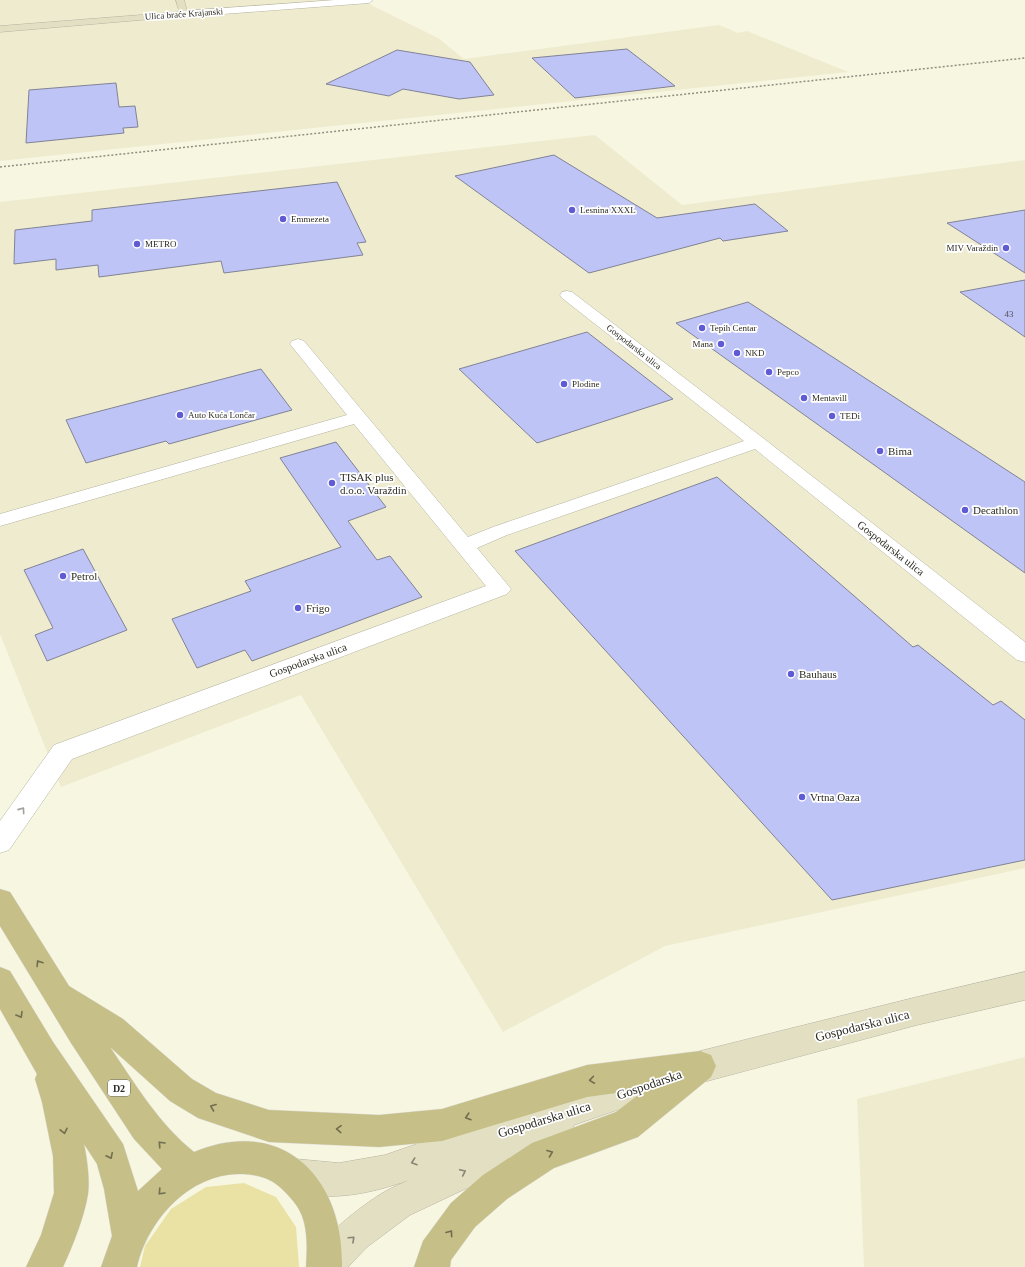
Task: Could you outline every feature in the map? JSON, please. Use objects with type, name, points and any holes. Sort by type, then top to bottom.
[{"type":"main road","points":[[180,0],[184,14]]},
{"type":"main road","name":"Ulica braće Krajanski","points":[[0,29],[184,14]]},
{"type":"main road","name":"D2","points":[[0,901],[82,1033],[146,1127],[170,1154],[190,1170]]},
{"type":"main road","points":[[0,982],[42,1053],[111,1156],[121,1189],[129,1236]]},
{"type":"main road","name":"Gospodarska ulica","points":[[700,1066],[917,1010],[1025,986]]},
{"type":"main road","points":[[60,996],[112,1029],[181,1090],[209,1107],[269,1126],[379,1131],[442,1125],[587,1081],[700,1066]]},
{"type":"main road","points":[[42,1053],[58,1102],[67,1141],[70,1156],[71,1193],[57,1240],[44,1267]]},
{"type":"main road","points":[[432,1267],[435,1253],[463,1215],[495,1187],[544,1155],[626,1125],[700,1066]]},
{"type":"main road","name":"Gospodarska","points":[[598,1102],[700,1066]]},
{"type":"main road","name":"Gospodarska ulica","points":[[296,1176],[339,1180],[385,1172],[506,1129],[598,1102]]},
{"type":"main road","name":"Gospodarska ulica","points":[[324,1266],[355,1235],[398,1203],[506,1152],[598,1102]]},
{"type":"main road","points":[[119,1267],[129,1236],[145,1209],[165,1187],[190,1170],[218,1159],[246,1156],[272,1162],[296,1176],[314,1199],[324,1230],[324,1266]]},
{"type":"street","name":"Ulica braće Krajanski","points":[[184,14],[369,0]]},
{"type":"street","name":"Gospodarska ulica","points":[[567,295],[757,442],[1025,654]]},
{"type":"street","name":"Gospodarska ulica","points":[[0,842],[63,752],[500,589],[298,344]]},
{"type":"street","points":[[0,520],[359,417]]},
{"type":"street","points":[[463,546],[757,442]]},
{"type":"shaded area","points":[[0,0],[365,0],[373,6],[438,38],[464,59],[719,25],[738,33],[747,31],[848,72],[0,161]]},
{"type":"shaded area","points":[[595,135],[682,205],[1025,160],[1025,868],[665,946],[503,1032],[301,695],[61,787],[0,634],[0,202]]},
{"type":"shaded area","points":[[1025,1057],[1025,1267],[864,1267],[857,1099]]},
{"type":"shaded area","points":[[244,1183],[276,1197],[296,1227],[299,1267],[140,1267],[145,1246],[171,1209],[206,1187]]},
{"type":"building","points":[[627,49],[675,86],[575,98],[532,58]]},
{"type":"building","points":[[397,50],[470,62],[494,95],[459,99],[403,89],[389,96],[326,84]]},
{"type":"building","points":[[116,83],[119,107],[135,106],[138,127],[123,128],[124,133],[26,143],[29,90]]},
{"type":"building","name":"Lesnina XXXL","points":[[554,155],[657,218],[755,204],[788,231],[723,241],[720,238],[589,273],[455,176]]},
{"type":"building","points":[[337,182],[366,242],[357,243],[363,255],[224,273],[221,261],[99,277],[98,265],[56,270],[56,259],[14,264],[15,230],[92,221],[92,210]]},
{"type":"building","name":"MIV Varaždin","points":[[1025,210],[1025,273],[947,223]]},
{"type":"building","name":"MIV Varaždin","points":[[1025,280],[1025,337],[960,292]]},
{"type":"building","points":[[748,302],[1025,482],[1025,573],[676,323]]},
{"type":"building","name":"Plodine","points":[[587,332],[673,399],[537,443],[459,369]]},
{"type":"building","name":"Auto Kuća Lončar","points":[[261,369],[292,410],[169,444],[166,441],[86,463],[66,420]]},
{"type":"building","name":"Frigo","points":[[336,442],[386,507],[348,521],[377,560],[390,556],[422,597],[252,661],[245,650],[197,668],[172,619],[251,591],[245,581],[341,547],[280,458]]},
{"type":"building","name":"Bauhaus","points":[[717,477],[913,647],[918,645],[993,705],[1001,701],[1025,720],[1025,860],[832,900],[515,551]]},
{"type":"building","points":[[83,549],[127,630],[47,661],[35,635],[53,628],[24,570]]},
{"type":"railway","points":[[0,167],[1025,58]]},
{"type":"place","name":"Lesnina XXXL","points":[[572,210]]},
{"type":"place","name":"Emmezeta","points":[[283,219]]},
{"type":"place","name":"METRO","points":[[137,244]]},
{"type":"place","name":"MIV Varaždin","points":[[1006,248]]},
{"type":"place","name":"Tepih Centar","points":[[702,328]]},
{"type":"place","name":"Mana","points":[[721,344]]},
{"type":"place","name":"NKD","points":[[737,353]]},
{"type":"place","name":"Pepco","points":[[769,372]]},
{"type":"place","name":"Plodine","points":[[564,384]]},
{"type":"place","name":"Mentavill","points":[[804,398]]},
{"type":"place","name":"Auto Kuća Lončar","points":[[180,415]]},
{"type":"place","name":"TEDi","points":[[832,416]]},
{"type":"place","name":"Bima","points":[[880,451]]},
{"type":"place","name":"TISAK plus d.o.o. Varaždin","points":[[332,483]]},
{"type":"place","name":"Decathlon","points":[[965,510]]},
{"type":"place","name":"Petrol","points":[[63,576]]},
{"type":"place","name":"Frigo","points":[[298,608]]},
{"type":"place","name":"Bauhaus","points":[[791,674]]},
{"type":"place","name":"Vrtna Oaza","points":[[802,797]]}]
